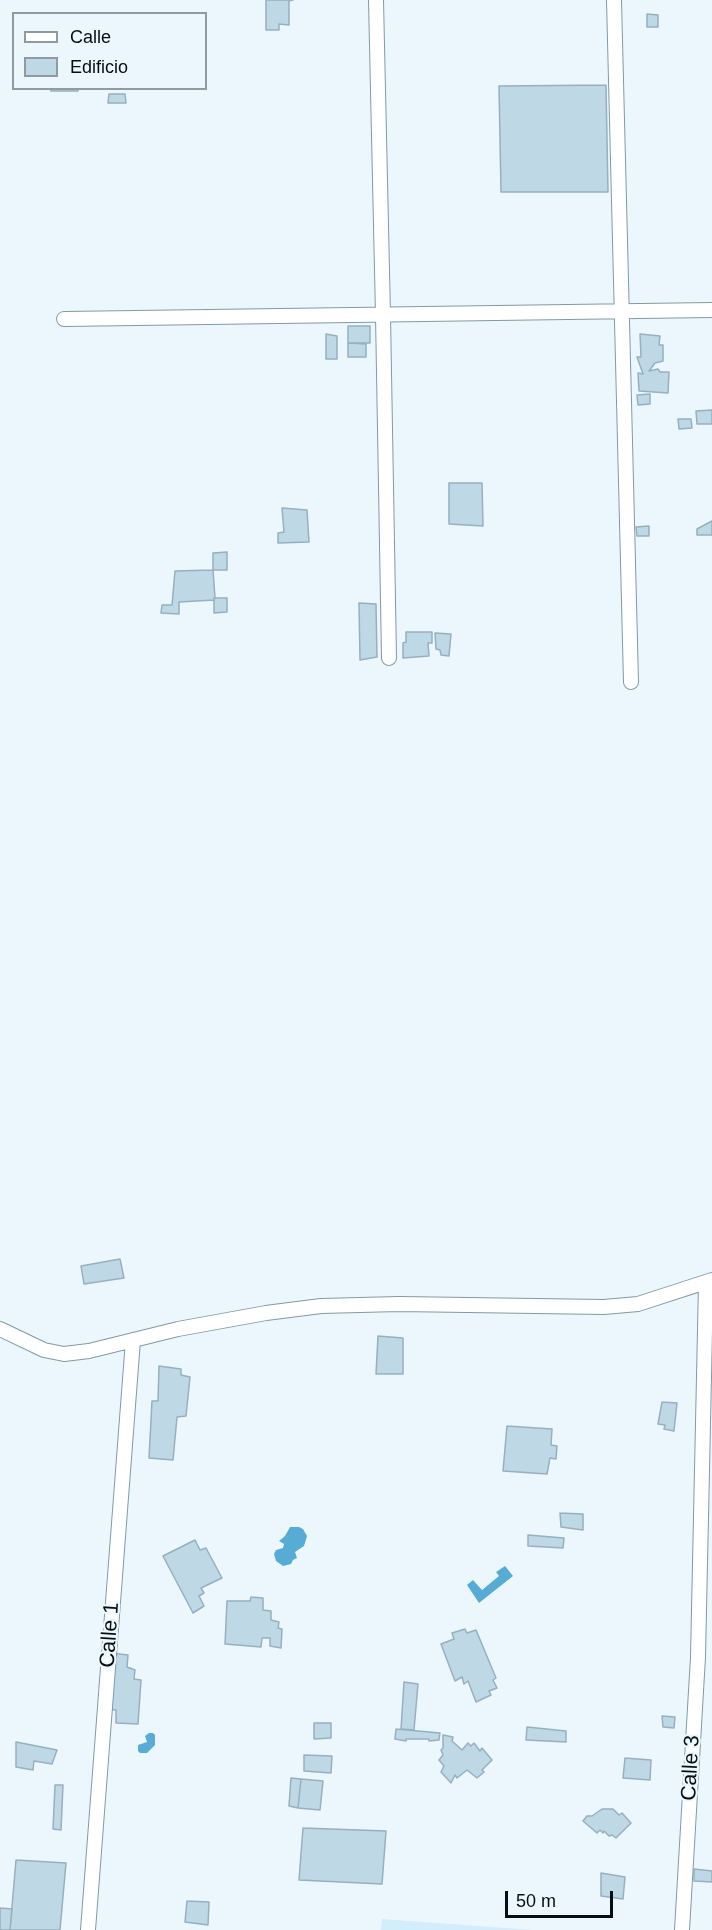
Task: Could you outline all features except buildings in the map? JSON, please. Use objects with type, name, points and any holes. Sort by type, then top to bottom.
[{"type":"street","points":[[376,0],[388,658]]},
{"type":"street","points":[[614,0],[631,682]]},
{"type":"street","points":[[64,319],[712,310]]},
{"type":"street","points":[[0,1329],[44,1350],[64,1354],[89,1351],[178,1329],[266,1313],[321,1306],[399,1304],[604,1307],[638,1304],[709,1282]]},
{"type":"street","name":"Calle 3","points":[[682,1930],[698,1657],[709,1282]]},
{"type":"street","name":"Calle 1","points":[[88,1930],[133,1340]]},
{"type":"shaded area","points":[[382,1919],[533,1930],[381,1930]]},
{"type":"water","points":[[290,1527],[303,1529],[307,1536],[304,1546],[295,1552],[297,1558],[291,1564],[283,1566],[276,1561],[274,1554],[276,1550],[283,1548],[284,1544],[279,1541]]},
{"type":"water","points":[[505,1566],[513,1576],[479,1603],[467,1585],[473,1580],[482,1590],[499,1576],[496,1572]]},
{"type":"water","points":[[149,1733],[155,1735],[155,1745],[147,1753],[140,1753],[138,1745],[147,1742],[145,1736]]}]
